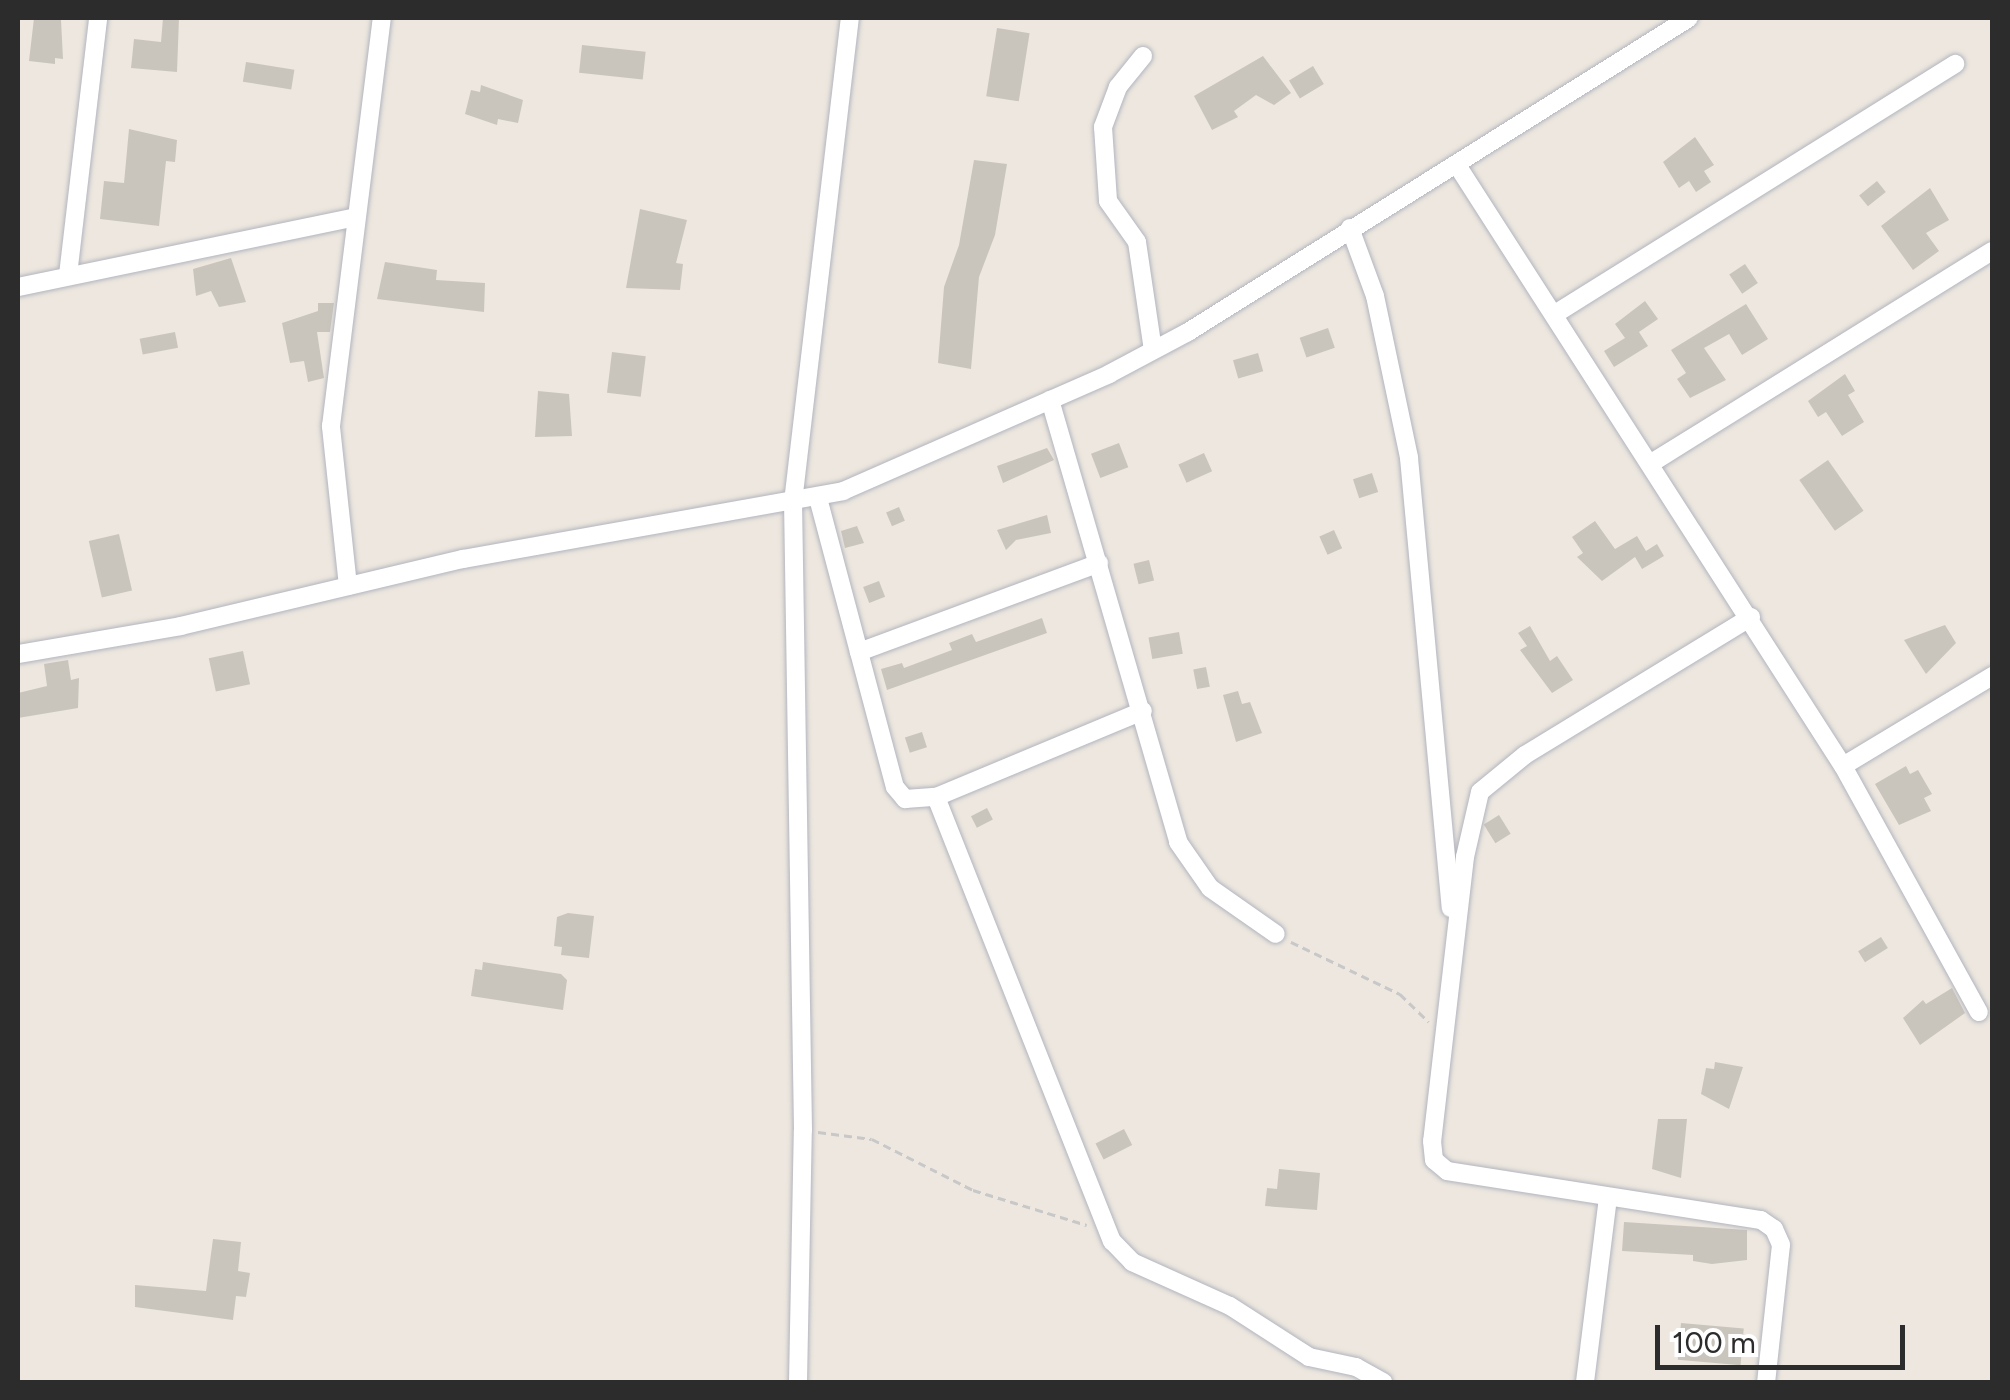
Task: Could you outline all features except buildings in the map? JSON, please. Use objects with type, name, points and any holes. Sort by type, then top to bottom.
[{"type":"street","points":[[68,274],[98,18]]},
{"type":"street","points":[[348,586],[331,426],[382,18]]},
{"type":"street","points":[[798,1382],[804,1130],[793,502],[850,18]]},
{"type":"street","points":[[18,654],[464,559],[818,498],[1050,400],[1153,350],[1689,18]]},
{"type":"street","points":[[1143,56],[1108,106],[1103,127],[1108,201],[1137,242],[1153,350]]},
{"type":"street","points":[[1555,314],[1955,64]]},
{"type":"street","points":[[1457,165],[1653,462],[1843,766],[1979,1012]]},
{"type":"street","points":[[18,287],[356,217]]},
{"type":"street","points":[[1350,228],[1375,296],[1409,458],[1454,940]]},
{"type":"street","points":[[1653,462],[1992,251]]},
{"type":"street","points":[[1050,400],[1143,710],[1167,809],[1190,866],[1248,920],[1276,934]]},
{"type":"street","points":[[818,498],[895,787],[905,798],[936,796],[1143,710]]},
{"type":"street","points":[[859,652],[1100,563]]},
{"type":"street","points":[[1751,618],[1525,754],[1480,792],[1454,940],[1434,1160],[1447,1171],[1760,1220],[1774,1228],[1781,1244],[1766,1382]]},
{"type":"street","points":[[1843,766],[1992,676]]},
{"type":"street","points":[[936,796],[1030,1024],[1104,1228],[1132,1262],[1230,1306],[1310,1358],[1356,1367],[1384,1382]]},
{"type":"street","points":[[1585,1382],[1608,1197]]},
{"type":"path","points":[[1276,934],[1400,994],[1444,1030]]},
{"type":"path","points":[[804,1130],[860,1135],[973,1190],[1104,1228]]}]
